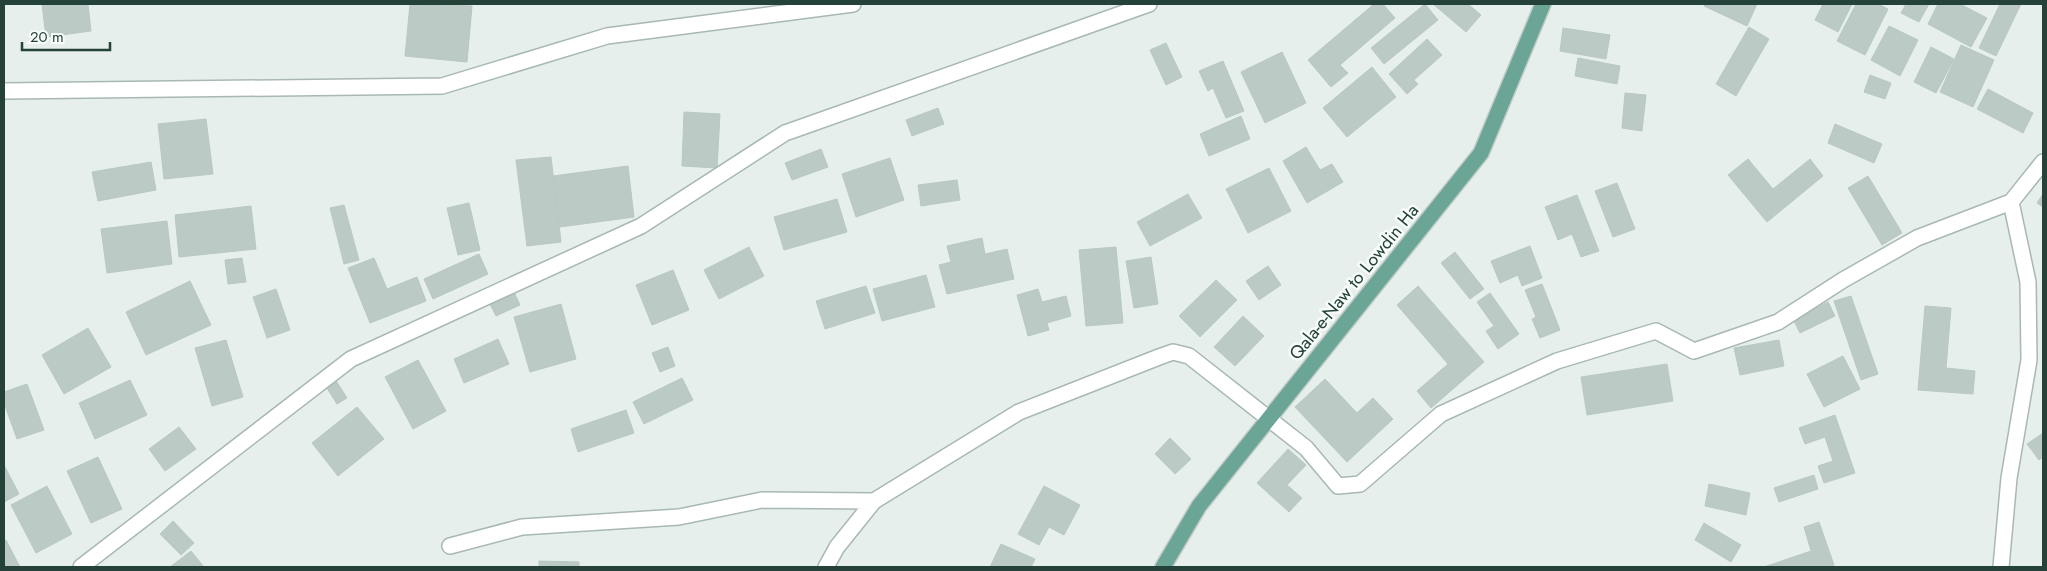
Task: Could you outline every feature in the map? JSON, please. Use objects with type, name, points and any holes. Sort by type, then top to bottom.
[{"type":"main road","name":"Qala-e-Naw to Lowdin Ha","points":[[1163,567],[1199,506],[1481,153],[1543,4]]},
{"type":"street","points":[[4,91],[442,86],[607,36],[853,4]]},
{"type":"street","points":[[80,567],[351,359],[641,226],[785,133],[1149,4]]},
{"type":"street","points":[[826,567],[837,547],[874,501],[1019,412],[1173,352],[1189,356],[1306,448],[1338,486],[1360,484],[1441,414],[1557,361],[1656,331],[1694,352],[1778,322],[1843,280],[1917,238],[2011,202],[2043,162]]},
{"type":"street","points":[[2001,567],[2009,478],[2029,360],[2028,282],[2011,202]]},
{"type":"street","points":[[450,546],[522,527],[679,517],[762,500],[874,501]]},
{"type":"building","points":[[42,4],[88,4],[91,31],[46,37]]},
{"type":"building","points":[[410,4],[472,6],[467,62],[405,56]]},
{"type":"building","points":[[1374,4],[1383,4],[1395,18],[1340,65],[1348,73],[1331,87],[1308,60]]},
{"type":"building","points":[[1425,4],[1438,20],[1384,64],[1371,48]]},
{"type":"building","points":[[1433,4],[1468,4],[1481,15],[1466,32]]},
{"type":"building","points":[[1705,4],[1757,4],[1747,26],[1704,6]]},
{"type":"building","points":[[1823,4],[1852,4],[1838,32],[1815,20]]},
{"type":"building","points":[[1856,4],[1878,4],[1888,9],[1865,55],[1837,41]]},
{"type":"building","points":[[1906,4],[1929,4],[1919,22],[1901,13]]},
{"type":"building","points":[[1938,4],[1960,4],[1987,18],[1971,47],[1928,24]]},
{"type":"building","points":[[2000,4],[2021,4],[1996,56],[1979,48]]},
{"type":"building","points":[[1889,26],[1918,40],[1900,76],[1871,60]]},
{"type":"building","points":[[1749,27],[1769,39],[1736,96],[1716,84]]},
{"type":"building","points":[[1563,28],[1610,35],[1606,59],[1560,51]]},
{"type":"building","points":[[1427,39],[1442,55],[1414,80],[1418,84],[1407,94],[1389,74]]},
{"type":"building","points":[[1166,43],[1182,77],[1166,85],[1150,50]]},
{"type":"building","points":[[1961,45],[1994,60],[1973,107],[1940,92]]},
{"type":"building","points":[[1931,47],[1954,59],[1936,93],[1914,82]]},
{"type":"building","points":[[1282,52],[1306,103],[1265,123],[1241,72]]},
{"type":"building","points":[[1578,58],[1620,66],[1617,84],[1575,76]]},
{"type":"building","points":[[1223,61],[1244,111],[1226,118],[1213,88],[1208,91],[1199,71]]},
{"type":"building","points":[[1372,67],[1396,97],[1347,137],[1323,108]]},
{"type":"building","points":[[1870,75],[1891,83],[1885,99],[1864,92]]},
{"type":"building","points":[[1988,89],[2033,113],[2023,133],[1977,109]]},
{"type":"building","points":[[1625,93],[1646,95],[1642,131],[1622,128]]},
{"type":"building","points":[[938,108],[944,124],[912,136],[906,120]]},
{"type":"building","points":[[684,112],[720,114],[717,168],[682,166]]},
{"type":"building","points":[[1241,116],[1250,139],[1209,156],[1200,134]]},
{"type":"building","points":[[206,119],[213,174],[164,179],[158,124]]},
{"type":"building","points":[[1835,124],[1882,144],[1874,163],[1828,143]]},
{"type":"building","points":[[1306,147],[1320,170],[1332,164],[1343,182],[1307,203],[1283,161]]},
{"type":"building","points":[[821,149],[828,167],[792,180],[785,163]]},
{"type":"building","points":[[551,157],[561,242],[527,246],[516,160]]},
{"type":"building","points":[[890,158],[904,200],[856,217],[842,174]]},
{"type":"building","points":[[1748,159],[1773,189],[1810,159],[1823,176],[1767,222],[1728,175]]},
{"type":"building","points":[[151,162],[156,190],[98,201],[92,172]]},
{"type":"building","points":[[628,166],[634,217],[560,227],[553,176]]},
{"type":"building","points":[[1269,168],[1291,211],[1248,233],[1226,189]]},
{"type":"building","points":[[1868,176],[1902,233],[1882,245],[1848,188]]},
{"type":"building","points":[[957,180],[960,200],[921,206],[918,185]]},
{"type":"building","points":[[1617,183],[1635,229],[1613,237],[1595,191]]},
{"type":"building","points":[[1188,194],[1202,218],[1150,246],[1137,222]]},
{"type":"building","points":[[2043,194],[2043,207],[2037,203]]},
{"type":"building","points":[[1577,195],[1599,251],[1581,257],[1572,234],[1558,240],[1545,207]]},
{"type":"building","points":[[837,199],[847,232],[784,250],[774,217]]},
{"type":"building","points":[[469,203],[480,250],[458,255],[447,208]]},
{"type":"building","points":[[344,205],[359,260],[344,264],[330,208]]},
{"type":"building","points":[[251,206],[256,249],[179,257],[175,215]]},
{"type":"building","points":[[167,221],[172,264],[107,273],[101,229]]},
{"type":"building","points":[[982,238],[985,254],[1007,249],[1014,279],[947,294],[939,265],[951,262],[947,246]]},
{"type":"building","points":[[1530,246],[1542,278],[1522,286],[1518,275],[1500,283],[1491,261]]},
{"type":"building","points":[[749,247],[764,276],[719,299],[704,270]]},
{"type":"building","points":[[1116,247],[1123,323],[1086,326],[1079,250]]},
{"type":"building","points":[[1455,252],[1484,289],[1470,299],[1441,263]]},
{"type":"building","points":[[479,254],[488,274],[433,299],[424,279]]},
{"type":"building","points":[[1151,257],[1158,304],[1134,308],[1126,261]]},
{"type":"building","points":[[242,258],[246,282],[228,284],[225,260]]},
{"type":"building","points":[[374,258],[387,289],[417,277],[426,301],[370,323],[348,268]]},
{"type":"building","points":[[1268,266],[1281,285],[1259,300],[1246,281]]},
{"type":"building","points":[[673,270],[689,310],[652,325],[636,285]]},
{"type":"building","points":[[926,275],[935,307],[882,321],[873,289]]},
{"type":"building","points":[[1216,280],[1237,300],[1200,337],[1179,316]]},
{"type":"building","points":[[190,281],[211,325],[146,355],[126,312]]},
{"type":"building","points":[[1542,284],[1560,330],[1540,338],[1532,319],[1536,317],[1525,290]]},
{"type":"building","points":[[866,286],[875,313],[825,329],[816,301]]},
{"type":"building","points":[[1418,286],[1484,362],[1431,408],[1417,391],[1448,364],[1397,305]]},
{"type":"building","points":[[276,289],[290,330],[267,338],[253,297]]},
{"type":"building","points":[[1038,289],[1042,302],[1066,296],[1071,316],[1047,323],[1049,330],[1028,336],[1017,295]]},
{"type":"building","points":[[514,292],[520,305],[496,316],[490,304]]},
{"type":"building","points":[[1490,293],[1519,334],[1498,349],[1486,331],[1494,326],[1477,302]]},
{"type":"building","points":[[1851,296],[1878,374],[1861,380],[1834,301]]},
{"type":"building","points":[[1828,302],[1835,316],[1800,333],[1793,319]]},
{"type":"building","points":[[561,304],[576,359],[530,372],[514,317]]},
{"type":"building","points":[[1925,306],[1951,308],[1946,368],[1975,371],[1973,394],[1918,390]]},
{"type":"building","points":[[1243,316],[1264,336],[1235,366],[1214,347]]},
{"type":"building","points":[[88,328],[111,367],[64,394],[42,355]]},
{"type":"building","points":[[498,339],[509,364],[464,383],[454,359]]},
{"type":"building","points":[[226,340],[243,397],[212,406],[195,348]]},
{"type":"building","points":[[1779,340],[1784,366],[1740,375],[1734,348]]},
{"type":"building","points":[[668,347],[675,366],[660,372],[652,353]]},
{"type":"building","points":[[1843,356],[1860,389],[1824,407],[1807,374]]},
{"type":"building","points":[[418,360],[446,411],[413,429],[385,377]]},
{"type":"building","points":[[1667,364],[1673,401],[1587,415],[1581,377]]},
{"type":"building","points":[[682,378],[693,400],[644,424],[633,402]]},
{"type":"building","points":[[335,379],[347,398],[337,404],[325,385]]},
{"type":"building","points":[[1325,379],[1357,413],[1373,398],[1393,419],[1347,462],[1295,407]]},
{"type":"building","points":[[130,380],[147,415],[95,439],[79,403]]},
{"type":"building","points":[[27,384],[44,430],[17,439],[4,403],[4,392]]},
{"type":"building","points":[[357,407],[384,439],[338,476],[312,443]]},
{"type":"building","points":[[626,410],[634,433],[578,452],[571,429]]},
{"type":"building","points":[[1835,415],[1855,473],[1824,483],[1818,466],[1833,461],[1825,437],[1805,444],[1799,428]]},
{"type":"building","points":[[179,427],[196,449],[165,471],[149,449]]},
{"type":"building","points":[[2043,433],[2043,457],[2039,460],[2027,444]]},
{"type":"building","points":[[1170,438],[1191,459],[1175,474],[1155,454]]},
{"type":"building","points":[[1288,449],[1306,465],[1287,485],[1302,498],[1289,512],[1257,483]]},
{"type":"building","points":[[98,457],[122,509],[91,523],[67,471]]},
{"type":"building","points":[[4,465],[19,494],[4,502]]},
{"type":"building","points":[[1814,475],[1818,489],[1779,502],[1774,488]]},
{"type":"building","points":[[1709,484],[1750,493],[1746,515],[1705,506]]},
{"type":"building","points":[[47,486],[72,534],[36,553],[11,505]]},
{"type":"building","points":[[1044,486],[1080,505],[1064,535],[1049,527],[1039,545],[1018,534]]},
{"type":"building","points":[[173,521],[194,543],[181,555],[160,534]]},
{"type":"building","points":[[1819,522],[1834,565],[1827,567],[1764,567],[1811,551],[1804,527]]},
{"type":"building","points":[[1704,523],[1741,545],[1731,562],[1695,540]]},
{"type":"building","points":[[6,540],[20,567],[4,567],[4,541]]},
{"type":"building","points":[[1001,544],[1035,559],[1031,567],[990,567]]},
{"type":"building","points":[[191,551],[204,567],[170,567]]},
{"type":"building","points":[[539,561],[579,562],[579,567],[539,567]]}]
